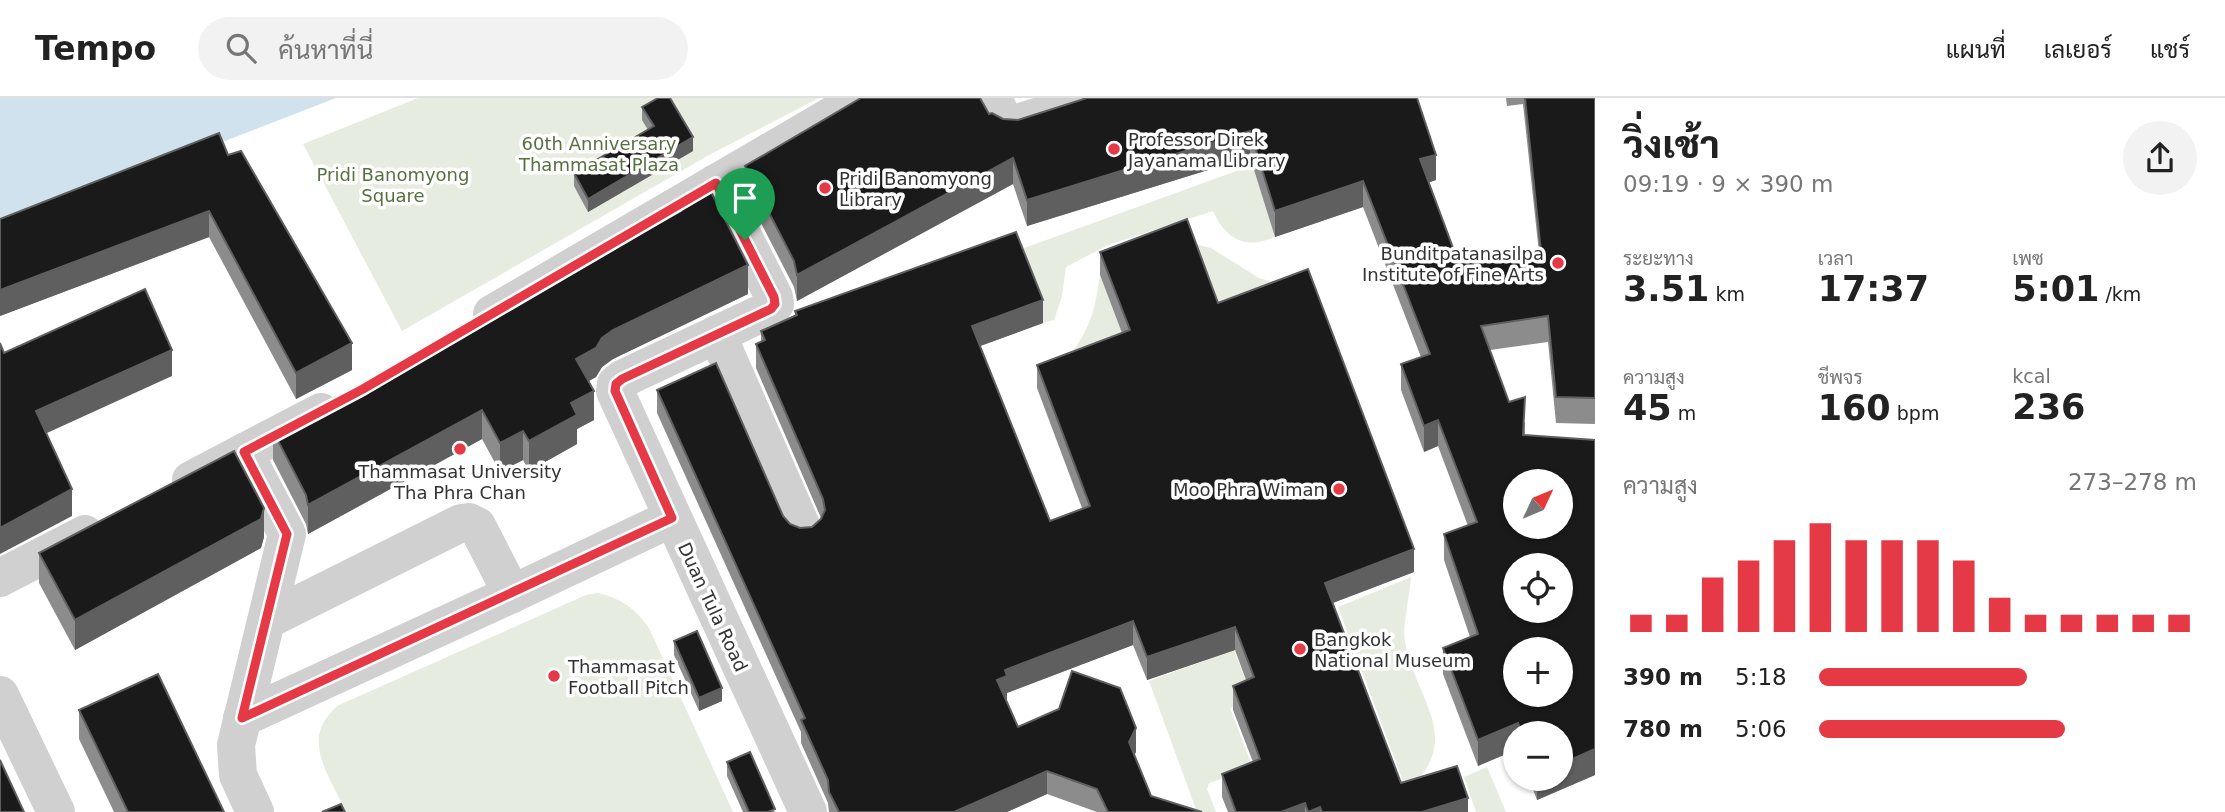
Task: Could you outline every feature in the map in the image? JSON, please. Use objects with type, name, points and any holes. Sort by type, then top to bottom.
[{"type":"street","points":[[460,332],[862,98]]},
{"type":"street","points":[[993,98],[1004,122],[1012,125],[1097,98]]},
{"type":"street","points":[[716,183],[774,297],[775,304],[771,309],[718,334],[803,530]]},
{"type":"street","name":"Duan Tula Road","points":[[718,334],[622,379],[616,384],[615,391],[808,812]]},
{"type":"street","points":[[159,496],[351,396]]},
{"type":"street","points":[[244,452],[287,534],[236,745],[238,775],[255,812]]},
{"type":"street","points":[[242,718],[672,518]]},
{"type":"street","points":[[0,578],[110,522]]},
{"type":"street","points":[[267,620],[461,523],[469,522],[477,526],[512,594]]},
{"type":"street","points":[[0,695],[56,812]]},
{"type":"green space","points":[[418,98],[819,98],[711,154],[402,331],[303,144]]},
{"type":"green space","points":[[1253,165],[1275,237],[1254,242],[1237,239],[1224,229],[1213,211],[1108,245],[1066,267],[1062,296],[1054,320],[1043,323],[1016,251]]},
{"type":"green space","points":[[1187,242],[1211,248],[1259,278],[1308,292],[1218,326]]},
{"type":"green space","points":[[1100,275],[1130,353],[1070,355],[1091,318]]},
{"type":"green space","points":[[1411,577],[1404,636],[1411,664],[1432,719],[1435,736],[1433,754],[1424,772],[1407,792],[1338,607]]},
{"type":"green space","name":"Thammasat Football Pitch","points":[[598,593],[627,605],[649,628],[733,812],[346,812],[326,771],[319,749],[321,728],[337,706],[586,595]]},
{"type":"green space","points":[[1234,650],[1253,699],[1230,708],[1251,763],[1266,764],[1209,783],[1207,789],[1216,812],[1197,812],[1149,681]]},
{"type":"green space","points":[[1487,767],[1506,812],[1476,812],[1464,777]]},
{"type":"water","points":[[0,98],[336,98],[0,228]]},
{"type":"building","points":[[658,98],[670,98],[693,137],[588,199],[574,173],[654,126],[642,107]]},
{"type":"building","points":[[861,98],[980,98],[989,114],[1018,120],[1087,98],[1417,98],[1436,155],[1420,159],[1459,264],[1541,252],[1525,98],[1595,98],[1595,398],[1556,397],[1548,316],[1481,326],[1509,402],[1525,397],[1523,435],[1595,440],[1595,749],[1573,759],[1573,721],[1503,721],[1503,729],[1478,740],[1443,648],[1478,634],[1444,534],[1477,522],[1438,420],[1424,426],[1401,364],[1430,354],[1363,181],[1275,211],[1250,131],[1027,200],[1013,158],[797,275],[794,261],[745,166]]},
{"type":"building","points":[[219,133],[228,155],[241,151],[352,343],[296,373],[209,211],[0,290],[0,219]]},
{"type":"building","points":[[707,184],[748,265],[613,330],[602,338],[596,348],[576,359],[594,391],[571,403],[577,415],[529,441],[523,431],[500,443],[482,410],[308,505],[306,495],[273,431],[445,339],[535,285],[538,289],[681,211],[677,202]]},
{"type":"building","points":[[1187,219],[1218,303],[1308,269],[1414,549],[1325,583],[1401,783],[1457,766],[1468,798],[1422,812],[1322,812],[1320,807],[1308,812],[1305,803],[1281,812],[1236,812],[1222,774],[1260,759],[1233,686],[1254,677],[1235,627],[1147,657],[1133,621],[1005,670],[1007,676],[997,680],[1018,727],[1059,709],[1072,671],[1120,688],[1136,728],[1129,742],[1151,796],[1202,812],[1108,812],[1097,789],[1047,771],[954,812],[839,812],[801,720],[805,718],[657,390],[716,363],[783,516],[790,524],[800,528],[812,527],[821,519],[825,510],[823,499],[756,344],[765,340],[761,331],[797,315],[795,311],[1016,232],[1043,300],[972,326],[1050,521],[1090,506],[1037,365],[1130,330],[1100,252]]},
{"type":"building","points":[[145,289],[172,350],[36,411],[72,489],[0,528],[0,343],[4,353]]},
{"type":"building","points":[[234,451],[264,508],[261,519],[75,620],[39,553]]},
{"type":"building","points":[[697,631],[722,688],[699,698],[674,641]]},
{"type":"building","points":[[158,674],[224,812],[128,812],[79,710]]},
{"type":"building","points":[[750,752],[775,809],[768,812],[749,812],[727,762]]},
{"type":"building","points":[[0,760],[24,812],[0,812]]},
{"type":"building","points":[[341,804],[345,812],[322,812]]},
{"type":"place","name":"Professor Direk Jayanama Library","points":[[1114,149]]},
{"type":"place","name":"Pridi Banomyong Library","points":[[825,188]]},
{"type":"place","name":"Bunditpatanasilpa Institute of Fine Arts","points":[[1558,263]]},
{"type":"place","name":"Thammasat University Tha Phra Chan","points":[[460,449]]},
{"type":"place","name":"Moo Phra Wiman","points":[[1339,489]]},
{"type":"place","name":"Bangkok National Museum","points":[[1300,649]]},
{"type":"place","name":"Thammasat Football Pitch","points":[[554,676]]},
{"type":"route","points":[[716,183],[745,240],[774,297],[775,304],[771,309],[616,384],[615,391],[672,518],[242,718],[287,534],[244,452],[363,389],[716,183]]},
{"type":"park label","name":"60th Anniversary Thammasat Plaza","points":[[599,153]]},
{"type":"park label","name":"Pridi Banomyong Square","points":[[393,184]]}]
